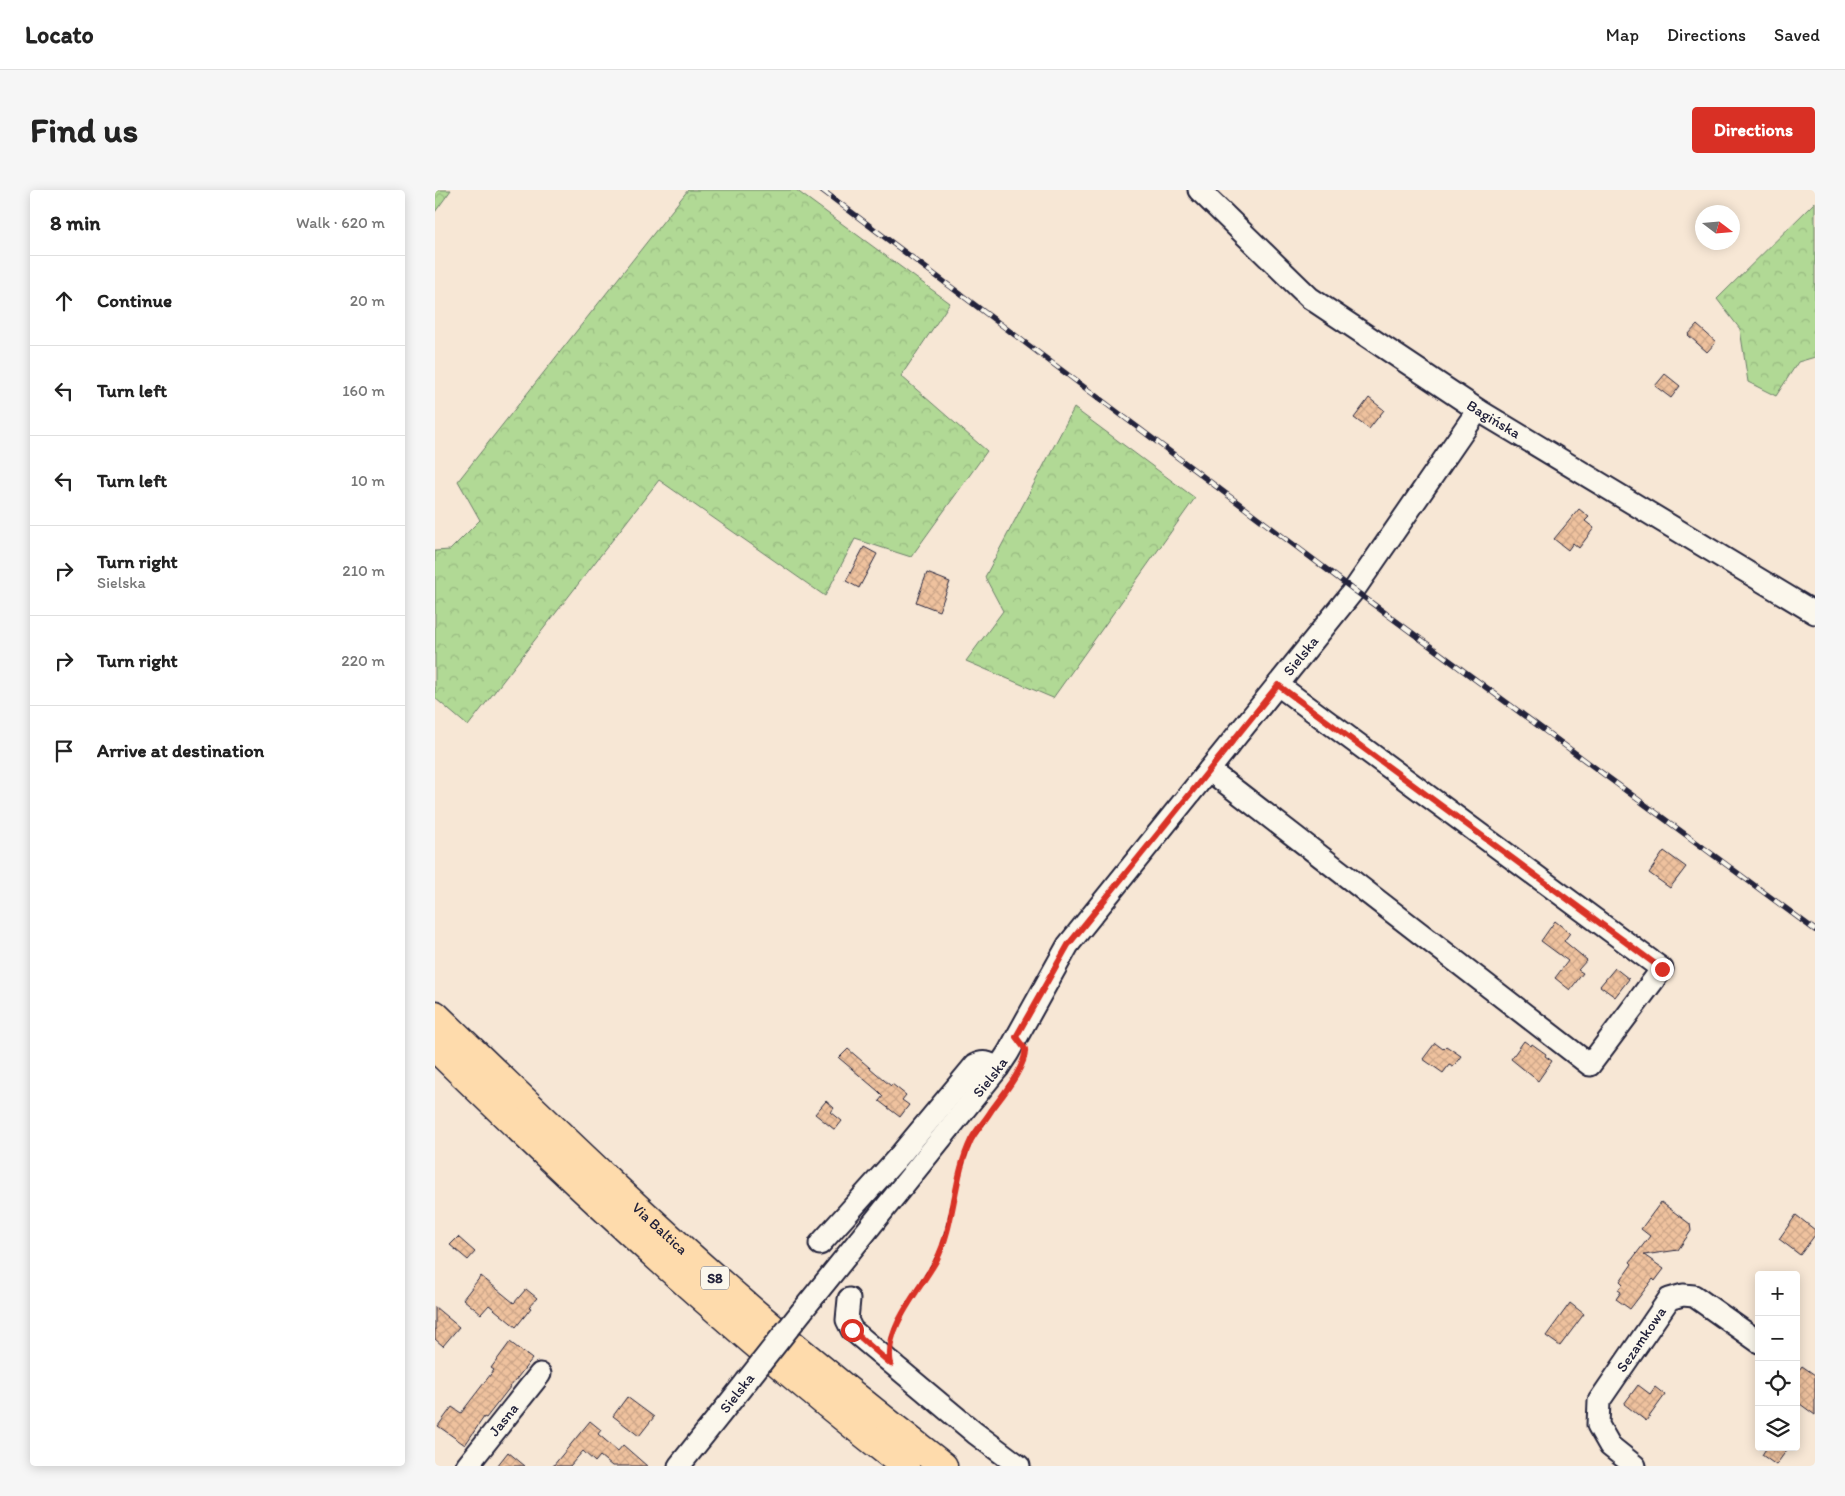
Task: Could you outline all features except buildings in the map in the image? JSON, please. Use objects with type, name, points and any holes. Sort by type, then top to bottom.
[{"type":"highway","name":"Via Baltica","points":[[435,1015],[601,1174],[698,1263],[842,1386],[943,1466]]},
{"type":"highway","name":"Via Baltica","points":[[435,1048],[661,1261],[822,1401],[905,1466]]},
{"type":"street","name":"Bagińska","points":[[1199,190],[1310,298],[1478,410],[1815,613]]},
{"type":"street","name":"Sielska","points":[[679,1466],[802,1311],[1004,1075],[1008,1052],[1068,945],[1354,590],[1478,410]]},
{"type":"street","points":[[1209,770],[1590,1065],[1662,969],[1278,685]]},
{"type":"street","points":[[820,1244],[901,1154],[975,1065],[980,1062],[987,1062],[1004,1075]]},
{"type":"street","name":"Sezamkowa","points":[[1635,1466],[1610,1446],[1598,1425],[1599,1401],[1669,1299],[1683,1295],[1694,1296],[1755,1339]]},
{"type":"street","points":[[849,1299],[847,1320],[852,1330],[975,1433],[1019,1466]]},
{"type":"street","name":"Jasna","points":[[467,1466],[540,1374]]},
{"type":"path","points":[[891,1364],[890,1348],[896,1325],[941,1250],[961,1170],[971,1140],[1004,1075]]},
{"type":"green space","points":[[435,190],[451,190],[435,212]]},
{"type":"green space","points":[[688,190],[796,190],[950,303],[901,376],[987,451],[911,557],[855,539],[825,596],[659,480],[468,726],[435,698],[435,551],[450,550],[480,520],[458,481]]},
{"type":"green space","points":[[1815,202],[1815,357],[1798,362],[1776,396],[1748,382],[1740,329],[1717,299]]},
{"type":"green space","points":[[1074,408],[1195,498],[1053,698],[966,661],[1003,611],[985,577]]},
{"type":"railway","points":[[822,190],[1354,590],[1815,930]]},
{"type":"route","points":[[852,1330],[891,1364],[891,1339],[896,1325],[941,1250],[961,1170],[971,1140],[1024,1060],[1025,1049],[1016,1037],[1057,962],[1068,945],[1278,685],[1662,969]]}]
